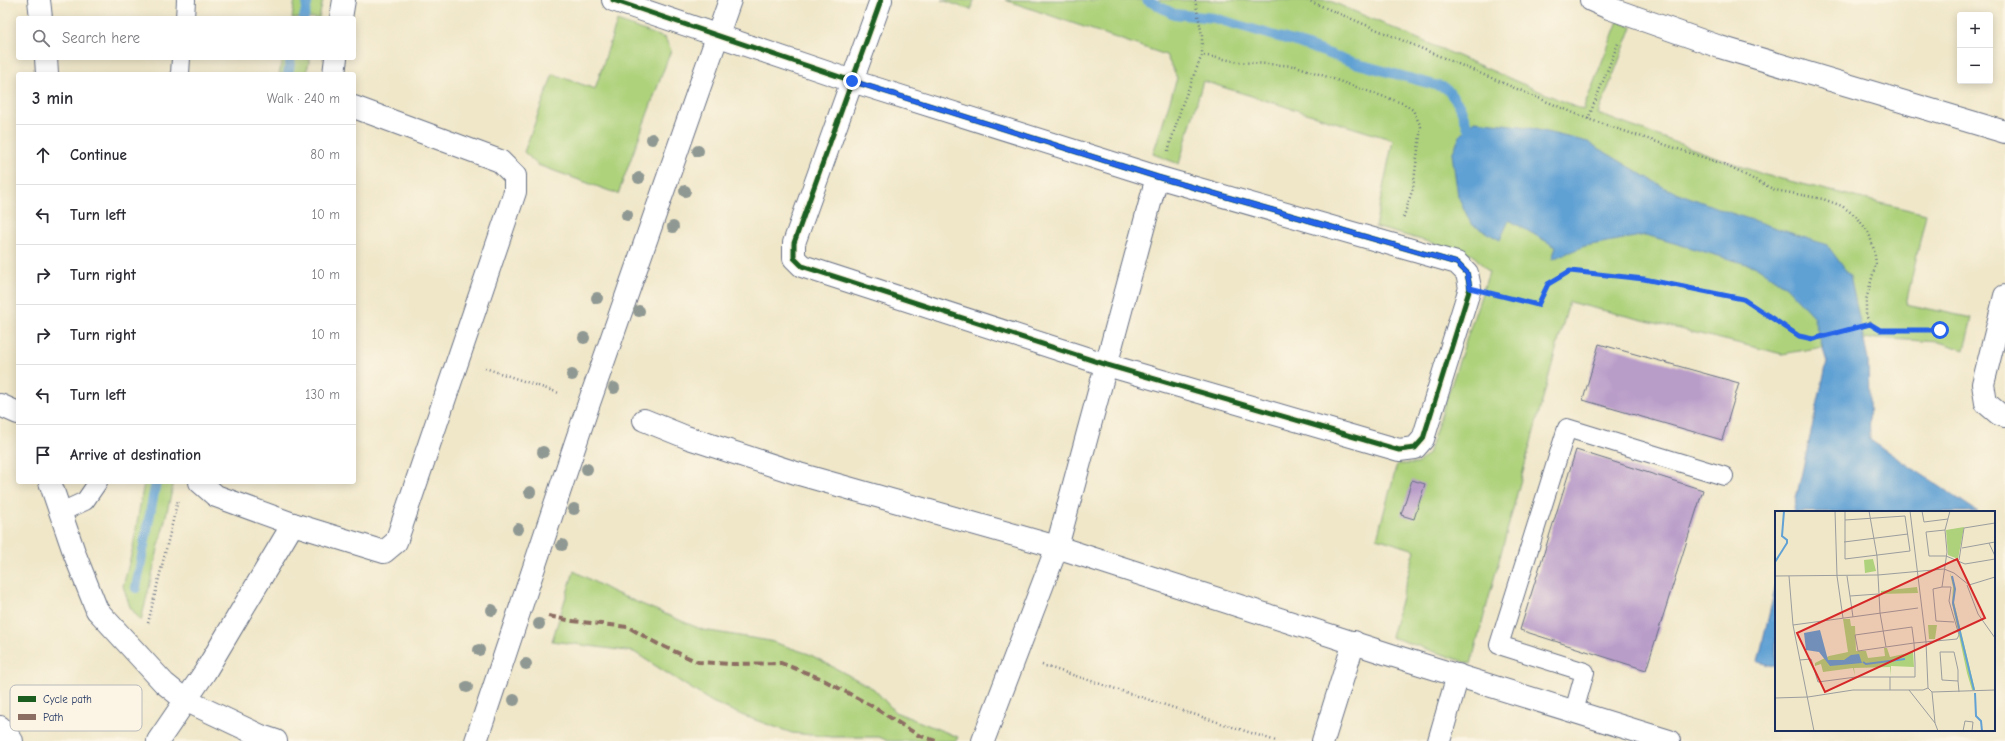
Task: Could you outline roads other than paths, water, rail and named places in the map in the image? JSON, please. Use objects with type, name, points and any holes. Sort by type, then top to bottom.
[{"type":"street","points":[[38,0],[41,16]]},
{"type":"street","points":[[341,16],[344,0]]},
{"type":"street","points":[[614,0],[676,23],[852,81],[1157,177],[1457,263],[1467,273],[1470,288],[1423,439],[1415,448],[1399,450],[1108,364],[802,266],[794,258],[794,243],[852,81],[881,0]]},
{"type":"street","points":[[476,741],[589,403],[716,35],[730,0]]},
{"type":"street","points":[[1591,0],[1720,47],[2005,132]]},
{"type":"street","points":[[46,60],[47,72]]},
{"type":"street","points":[[334,72],[336,60]]},
{"type":"street","points":[[202,484],[216,496],[293,524],[384,552],[396,542],[515,192],[515,176],[500,161],[356,109]]},
{"type":"street","points":[[983,741],[1057,547],[1108,364],[1157,177]]},
{"type":"street","points":[[2005,296],[1983,384],[1986,403],[1999,414],[2005,416]]},
{"type":"street","points":[[0,405],[16,412]]},
{"type":"street","points":[[644,420],[686,437],[799,474],[1057,547],[1669,741]]},
{"type":"street","points":[[51,484],[60,513],[97,610],[164,684],[185,700],[261,736],[276,741]]},
{"type":"street","points":[[158,741],[205,672],[293,524]]},
{"type":"street","points":[[1323,741],[1354,642]]},
{"type":"street","points":[[1439,741],[1458,675]]},
{"type":"street","points":[[0,727],[12,741]]},
{"type":"lane","points":[[185,16],[186,0]]},
{"type":"lane","points":[[180,72],[181,60]]},
{"type":"lane","points":[[1574,711],[1585,672],[1499,645],[1567,428],[1724,476]]},
{"type":"lane","points":[[60,513],[85,501],[97,484]]},
{"type":"water","points":[[1475,121],[1521,126],[1588,142],[1665,188],[1728,212],[1827,245],[1850,276],[1868,360],[1870,440],[1976,511],[1793,511],[1827,362],[1813,316],[1786,287],[1757,267],[1646,235],[1585,246],[1552,259],[1556,247],[1509,220],[1500,240],[1471,224],[1458,196],[1452,154],[1461,134]]},
{"type":"water","points":[[1775,589],[1775,667],[1758,662]]},
{"type":"waterway","points":[[304,16],[308,0]]},
{"type":"waterway","points":[[1147,0],[1174,14],[1214,18],[1296,42],[1355,63],[1446,88],[1460,106],[1468,128]]},
{"type":"waterway","points":[[288,72],[291,60]]},
{"type":"waterway","points":[[136,588],[156,484]]}]
